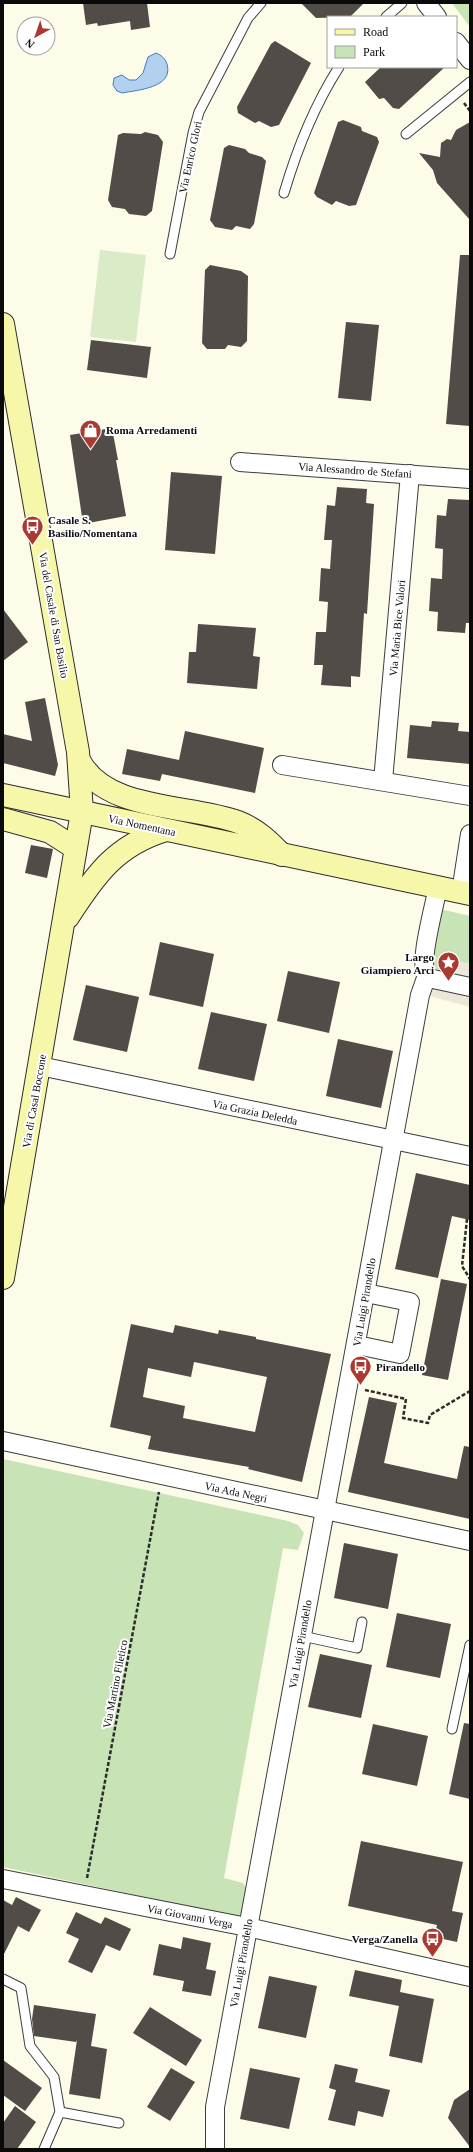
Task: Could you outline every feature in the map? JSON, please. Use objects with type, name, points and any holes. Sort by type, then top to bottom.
[{"type":"street","points":[[426,3],[435,16]]},
{"type":"street","points":[[457,43],[470,60]]},
{"type":"street","name":"Via del Casale di San Basilio","points":[[3,324],[79,760],[82,812]]},
{"type":"street","name":"Via Alessandro de Stefani","points":[[240,462],[470,479]]},
{"type":"street","name":"Via Maria Bice Valori","points":[[383,781],[410,474]]},
{"type":"street","points":[[79,760],[85,771],[94,780],[114,792],[138,800],[236,822],[259,833],[282,854]]},
{"type":"street","points":[[282,765],[470,796]]},
{"type":"street","name":"Via Nomentana","points":[[3,794],[465,893]]},
{"type":"street","name":"Via di Casal Boccone","points":[[3,1278],[82,812]]},
{"type":"street","points":[[3,819],[50,832],[75,848]]},
{"type":"street","name":"Via di Casal Boccone","points":[[64,923],[89,884],[109,861],[139,840],[166,830]]},
{"type":"street","points":[[465,893],[470,834]]},
{"type":"street","name":"Via Luigi Pirandello","points":[[214,2149],[214,2107],[357,1345],[420,995],[426,975],[424,964],[426,948],[438,887]]},
{"type":"street","points":[[426,975],[437,980],[465,986]]},
{"type":"street","name":"Via Grazia Deledda","points":[[40,1066],[470,1156]]},
{"type":"street","points":[[357,1345],[400,1354],[410,1302],[366,1293]]},
{"type":"street","name":"Via Ada Negri","points":[[3,1441],[470,1541]]},
{"type":"street","name":"Via Giovanni Verga","points":[[3,1878],[247,1927],[470,1977]]},
{"type":"lane","name":"Via Enrico Glori","points":[[170,254],[193,133],[199,112],[248,18],[261,3]]},
{"type":"lane","points":[[387,16],[402,3]]},
{"type":"lane","points":[[284,193],[307,128],[324,92],[338,68]]},
{"type":"lane","points":[[406,134],[470,82]]},
{"type":"lane","points":[[302,1636],[356,1648],[362,1622]]},
{"type":"lane","points":[[452,1728],[470,1645]]},
{"type":"lane","points":[[3,1979],[21,1988],[30,2046],[54,2077],[60,2112],[44,2149]]},
{"type":"lane","points":[[60,2112],[119,2123]]},
{"type":"path","points":[[467,1219],[462,1266],[470,1279]]},
{"type":"path","points":[[349,1386],[406,1399],[403,1418],[428,1423],[430,1415],[470,1391]]},
{"type":"path","name":"Via Martino Filetico","points":[[84,1895],[162,1475]]},
{"type":"green space","points":[[452,3],[470,3],[470,27]]},
{"type":"green space","points":[[100,250],[146,255],[136,342],[90,337]]},
{"type":"green space","points":[[440,909],[470,916],[470,964],[445,959],[443,970],[431,969]]},
{"type":"green space","points":[[3,1459],[288,1521],[298,1525],[304,1533],[298,1550],[283,1548],[224,1878],[243,1883],[248,1891],[244,1918],[3,1867]]},
{"type":"shaded area","name":"Largo Giampiero Arci","points":[[445,959],[470,964],[470,1007],[426,995],[431,969],[443,970]]},
{"type":"water","points":[[156,53],[163,57],[167,64],[168,72],[160,83],[145,89],[122,93],[117,91],[113,85],[114,78],[122,75],[129,80],[136,80],[143,73],[148,57]]},
{"type":"building","points":[[83,3],[147,3],[150,27],[131,30],[130,21],[98,26],[97,23],[86,25]]},
{"type":"building","points":[[301,3],[364,3],[351,16],[327,16],[327,18],[316,18]]},
{"type":"building","points":[[275,41],[311,63],[279,125],[271,127],[259,121],[255,123],[238,113],[237,107],[271,44]]},
{"type":"building","points":[[380,68],[444,68],[399,109],[393,108],[384,98],[379,99],[365,82]]},
{"type":"building","points":[[343,120],[361,127],[362,131],[377,137],[379,142],[356,205],[349,206],[336,201],[332,205],[317,197],[314,193],[338,122]]},
{"type":"building","points":[[470,122],[470,220],[437,183],[433,170],[419,153],[440,157],[441,143],[447,139],[451,140],[456,130]]},
{"type":"building","points":[[145,132],[158,135],[163,142],[152,211],[146,216],[129,214],[125,209],[112,207],[108,200],[118,135],[123,133],[141,134]]},
{"type":"building","points":[[229,145],[245,149],[249,153],[262,157],[266,161],[254,224],[250,229],[236,226],[232,230],[215,227],[210,220],[224,148]]},
{"type":"building","points":[[460,255],[470,255],[470,426],[446,424]]},
{"type":"building","points":[[210,265],[241,271],[248,276],[247,341],[241,347],[228,345],[225,349],[207,349],[202,343],[205,270]]},
{"type":"building","points":[[346,322],[379,325],[371,401],[338,398]]},
{"type":"building","points":[[91,340],[151,347],[147,378],[87,370]]},
{"type":"building","points":[[112,428],[126,516],[83,524],[70,435]]},
{"type":"building","points":[[171,472],[222,476],[215,554],[165,550]]},
{"type":"building","points":[[337,487],[367,489],[366,503],[374,504],[367,614],[364,613],[360,677],[351,676],[351,687],[321,685],[323,665],[314,665],[316,632],[326,632],[328,602],[319,601],[321,568],[330,569],[332,540],[324,540],[327,505],[335,506]]},
{"type":"building","points":[[448,499],[470,500],[470,623],[466,623],[465,633],[437,631],[438,612],[429,611],[431,578],[442,579],[443,549],[435,548],[437,515],[446,516]]},
{"type":"building","points":[[3,609],[28,642],[3,661]]},
{"type":"building","points":[[198,624],[256,628],[253,656],[260,657],[257,689],[187,683],[189,652],[196,652]]},
{"type":"building","points":[[45,698],[58,765],[55,776],[3,763],[3,734],[32,741],[25,702]]},
{"type":"building","points":[[432,721],[459,723],[458,731],[470,732],[470,764],[407,758],[410,725],[431,727]]},
{"type":"building","points":[[185,731],[264,748],[255,793],[162,774],[160,781],[122,774],[127,749],[179,760]]},
{"type":"building","points":[[31,845],[53,849],[47,878],[25,873]]},
{"type":"building","points":[[160,942],[214,954],[203,1007],[149,995]]},
{"type":"building","points":[[288,971],[340,982],[329,1033],[277,1021]]},
{"type":"building","points":[[86,985],[139,997],[127,1052],[73,1040]]},
{"type":"building","points":[[211,1012],[267,1024],[254,1081],[198,1069]]},
{"type":"building","points":[[338,1039],[393,1051],[381,1108],[326,1096]]},
{"type":"building","points":[[416,1173],[470,1185],[470,1220],[452,1216],[438,1278],[395,1269]]},
{"type":"building","points":[[441,1279],[467,1284],[448,1380],[422,1375]]},
{"type":"building","points":[[131,1324],[173,1333],[175,1325],[218,1334],[219,1330],[331,1354],[302,1482],[248,1469],[249,1467],[148,1449],[151,1436],[110,1427]],"holes":[[[194,1362],[267,1377],[255,1432],[183,1418],[185,1406],[143,1397],[148,1368],[191,1377]]]},
{"type":"building","points":[[369,1397],[397,1403],[384,1463],[457,1479],[464,1446],[470,1447],[470,1519],[348,1492]]},
{"type":"building","points":[[344,1543],[398,1554],[388,1609],[334,1598]]},
{"type":"building","points":[[397,1613],[451,1624],[440,1678],[386,1667]]},
{"type":"building","points":[[320,1654],[372,1665],[361,1718],[308,1707]]},
{"type":"building","points":[[464,1723],[470,1724],[470,1799],[449,1794]]},
{"type":"building","points":[[373,1724],[428,1736],[417,1786],[362,1774]]},
{"type":"building","points":[[361,1841],[463,1862],[452,1911],[463,1913],[457,1942],[434,1937],[437,1925],[348,1906]]},
{"type":"building","points":[[16,1897],[41,1910],[29,1932],[18,1926],[3,1956],[3,1900],[12,1905]]},
{"type":"building","points":[[76,1912],[101,1924],[105,1917],[131,1929],[120,1951],[106,1945],[92,1973],[68,1962],[79,1939],[66,1933]]},
{"type":"building","points":[[183,1937],[211,1943],[206,1969],[216,1971],[211,1996],[182,1991],[184,1981],[153,1975],[159,1944],[181,1949]]},
{"type":"building","points":[[355,1970],[402,1980],[400,1992],[434,1999],[422,2063],[389,2056],[399,2006],[349,1996]]},
{"type":"building","points":[[269,1976],[317,1986],[306,2038],[258,2028]]},
{"type":"building","points":[[34,2005],[96,2014],[91,2046],[107,2049],[100,2099],[69,2094],[77,2040],[76,2042],[34,2036],[32,2019]]},
{"type":"building","points":[[150,2007],[202,2040],[186,2066],[133,2033]]},
{"type":"building","points":[[3,2060],[42,2088],[25,2111],[3,2095]]},
{"type":"building","points":[[335,2064],[358,2069],[355,2082],[390,2090],[383,2117],[358,2111],[355,2126],[328,2120],[336,2090],[329,2088]]},
{"type":"building","points":[[171,2068],[195,2082],[170,2121],[147,2107]]},
{"type":"building","points":[[250,2068],[300,2078],[289,2129],[240,2119]]},
{"type":"building","points":[[470,2089],[470,2147],[448,2118],[454,2100]]},
{"type":"building","points":[[15,2106],[36,2122],[17,2149],[3,2149],[3,2123]]},
{"type":"place","name":"Roma Arredamenti","points":[[91,450]]},
{"type":"place","name":"Casale S. Basilio/Nomentana","points":[[32,546]]},
{"type":"place","name":"Largo Giampiero Arci","points":[[449,982]]},
{"type":"place","name":"Pirandello","points":[[361,1386]]},
{"type":"place","name":"Verga/Zanella","points":[[433,1958]]}]
